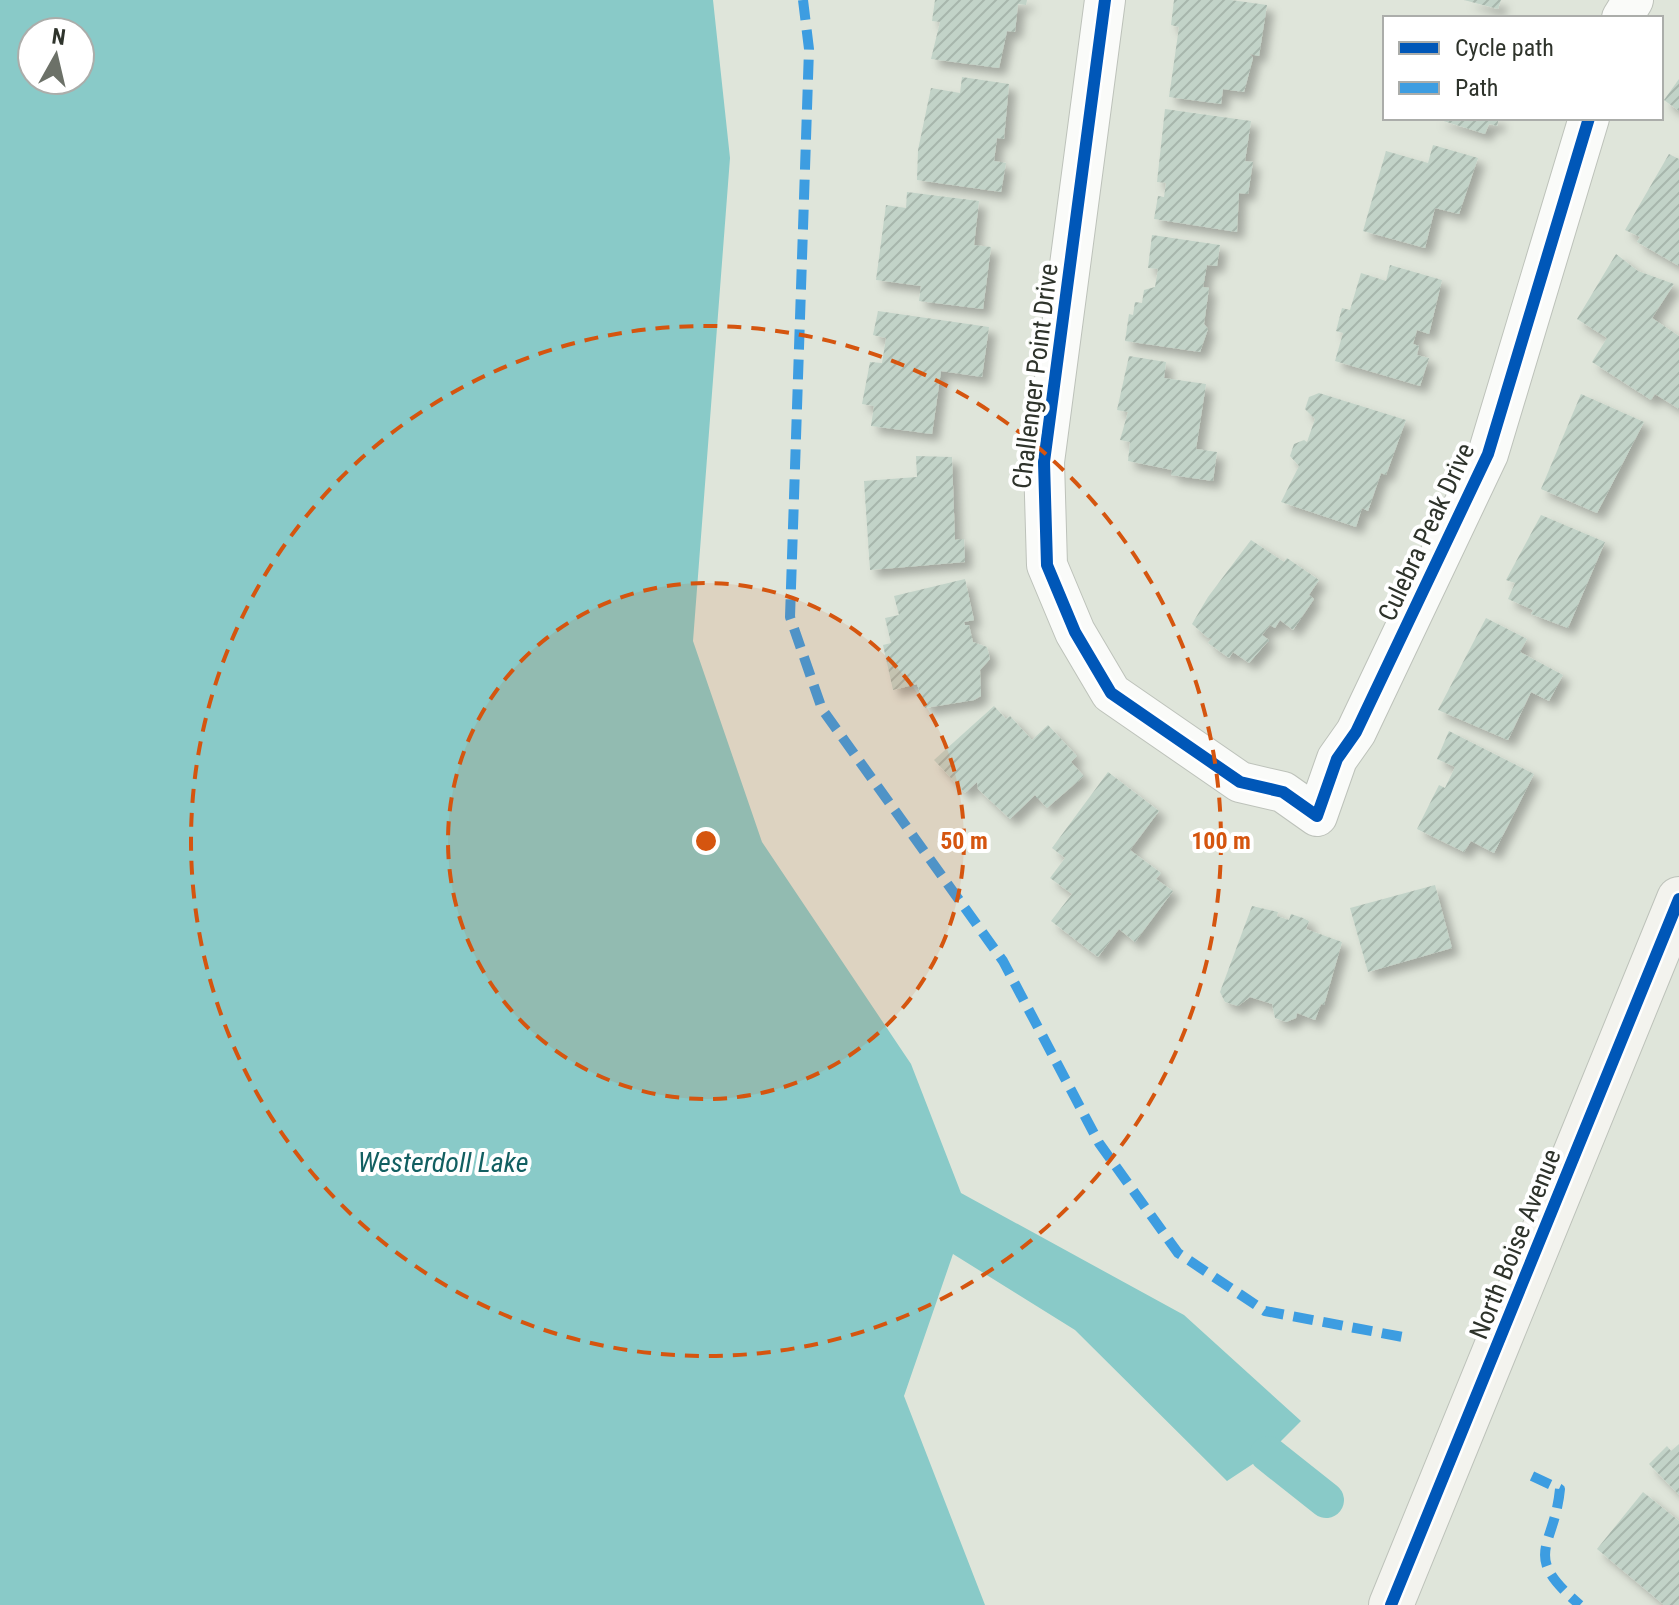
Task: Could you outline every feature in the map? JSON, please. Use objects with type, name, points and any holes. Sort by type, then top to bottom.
[{"type":"street","name":"Challenger Point Drive","points":[[1105,0],[1044,462],[1047,565],[1075,632],[1111,693],[1240,782],[1283,792],[1317,816]]},
{"type":"street","name":"Culebra Peak Drive","points":[[1317,816],[1337,759],[1356,732],[1479,478],[1588,120]]},
{"type":"street","name":"North Boise Avenue","points":[[1391,1605],[1667,961],[1679,899]]},
{"type":"water","name":"Westerdoll Lake","points":[[0,0],[713,0],[730,158],[693,641],[762,842],[911,1064],[961,1193],[1184,1315],[1301,1421],[1268,1454],[1227,1481],[1075,1330],[953,1254],[904,1396],[985,1605],[0,1605]]},
{"type":"building","points":[[935,0],[1027,0],[1026,5],[1018,4],[1015,32],[1007,31],[999,68],[931,59],[940,22],[932,21]]},
{"type":"building","points":[[1174,0],[1231,0],[1267,5],[1259,56],[1250,54],[1253,58],[1244,92],[1223,89],[1221,104],[1169,97],[1179,27],[1171,25]]},
{"type":"building","points":[[1464,0],[1501,0],[1498,9]]},
{"type":"building","points":[[962,77],[1009,84],[1004,139],[997,138],[994,161],[1006,163],[1001,192],[917,180],[918,150],[931,88],[960,93]]},
{"type":"building","points":[[1679,79],[1679,111],[1664,100]]},
{"type":"building","points":[[1165,109],[1251,121],[1245,161],[1253,162],[1248,194],[1239,193],[1237,232],[1154,219],[1158,196],[1164,197],[1166,183],[1157,182]]},
{"type":"building","points":[[1440,120],[1498,120],[1497,126],[1489,124],[1485,134]]},
{"type":"building","points":[[1433,145],[1478,158],[1459,214],[1435,208],[1425,248],[1363,231],[1386,151],[1428,163]]},
{"type":"building","points":[[1669,154],[1679,159],[1679,266],[1637,242],[1640,237],[1625,230]]},
{"type":"building","points":[[907,192],[979,201],[974,245],[991,247],[983,309],[919,301],[921,286],[876,280],[886,205],[906,208]]},
{"type":"building","points":[[1152,235],[1220,245],[1217,266],[1207,265],[1203,287],[1209,288],[1204,324],[1208,329],[1200,352],[1125,341],[1129,314],[1133,315],[1135,302],[1142,303],[1144,290],[1155,287],[1158,269],[1148,268]]},
{"type":"building","points":[[1616,254],[1638,271],[1674,284],[1652,318],[1679,336],[1679,409],[1655,394],[1651,400],[1592,362],[1607,338],[1577,319]]},
{"type":"building","points":[[1390,265],[1442,280],[1429,334],[1417,330],[1413,344],[1419,346],[1417,355],[1429,358],[1420,386],[1335,361],[1343,333],[1336,331],[1342,308],[1350,310],[1361,273],[1386,281]]},
{"type":"building","points":[[878,311],[989,327],[982,377],[941,371],[932,434],[871,426],[874,406],[862,404],[870,362],[882,363],[886,338],[873,335]]},
{"type":"building","points":[[1129,356],[1166,362],[1164,378],[1206,384],[1196,449],[1217,452],[1213,481],[1171,475],[1172,470],[1128,461],[1130,442],[1120,440],[1128,412],[1117,410]]},
{"type":"building","points":[[1319,393],[1406,420],[1386,475],[1381,473],[1368,511],[1362,508],[1356,527],[1281,502],[1299,466],[1290,456],[1294,444],[1304,440],[1307,442],[1315,419],[1305,409],[1309,397]]},
{"type":"building","points":[[1581,394],[1644,422],[1597,513],[1541,489]]},
{"type":"building","points":[[916,456],[952,457],[955,540],[964,539],[965,562],[870,570],[864,481],[917,477]]},
{"type":"building","points":[[1541,515],[1605,542],[1568,628],[1531,614],[1533,610],[1508,599],[1515,583],[1506,580]]},
{"type":"building","points":[[1251,540],[1284,562],[1287,558],[1319,580],[1309,595],[1314,599],[1293,630],[1280,620],[1275,628],[1270,625],[1262,635],[1269,640],[1249,663],[1233,652],[1229,658],[1208,643],[1212,638],[1192,624],[1208,597]]},
{"type":"building","points":[[965,579],[974,620],[964,622],[969,625],[973,642],[987,647],[990,659],[980,670],[981,696],[974,700],[925,708],[917,684],[893,690],[883,645],[891,643],[885,618],[899,615],[894,596]]},
{"type":"building","points":[[1486,618],[1527,639],[1520,652],[1563,675],[1549,701],[1531,692],[1508,740],[1438,710]]},
{"type":"building","points":[[994,706],[1006,719],[1010,716],[1032,740],[1048,725],[1077,756],[1071,762],[1084,776],[1047,808],[1035,795],[1010,819],[978,789],[977,782],[965,793],[934,760]]},
{"type":"building","points":[[1449,731],[1534,774],[1494,853],[1471,841],[1464,852],[1417,829],[1439,785],[1445,788],[1455,767],[1437,759]]},
{"type":"building","points":[[1108,772],[1159,811],[1130,850],[1161,873],[1156,879],[1173,891],[1135,942],[1119,929],[1098,957],[1051,921],[1072,894],[1050,878],[1065,858],[1052,848]]},
{"type":"building","points":[[1435,885],[1452,948],[1368,972],[1350,908]]},
{"type":"building","points":[[1252,906],[1278,912],[1277,916],[1289,920],[1291,914],[1303,918],[1309,921],[1306,929],[1342,942],[1324,1005],[1321,1004],[1315,1020],[1297,1013],[1296,1018],[1286,1022],[1275,1018],[1272,1004],[1250,997],[1238,1006],[1225,1002],[1220,992]]},
{"type":"building","points":[[1679,1444],[1679,1495],[1649,1464],[1667,1446],[1671,1451]]},
{"type":"building","points":[[1643,1492],[1679,1521],[1679,1605],[1664,1605],[1597,1549]]},
{"type":"waterway","points":[[1268,1454],[1326,1500]]},
{"type":"marked path","points":[[803,0],[809,49],[790,617],[822,709],[1003,961],[1099,1143],[1178,1253],[1265,1311],[1408,1338]]},
{"type":"marked path","points":[[1532,1476],[1560,1489],[1545,1551],[1546,1562],[1562,1588],[1580,1605]]},
{"type":"cycle path","points":[[1105,0],[1044,462],[1047,565],[1075,632],[1111,693],[1240,782],[1283,792],[1317,816],[1337,759],[1356,732],[1488,454],[1588,120]]},
{"type":"cycle path","points":[[1391,1605],[1679,899]]}]
